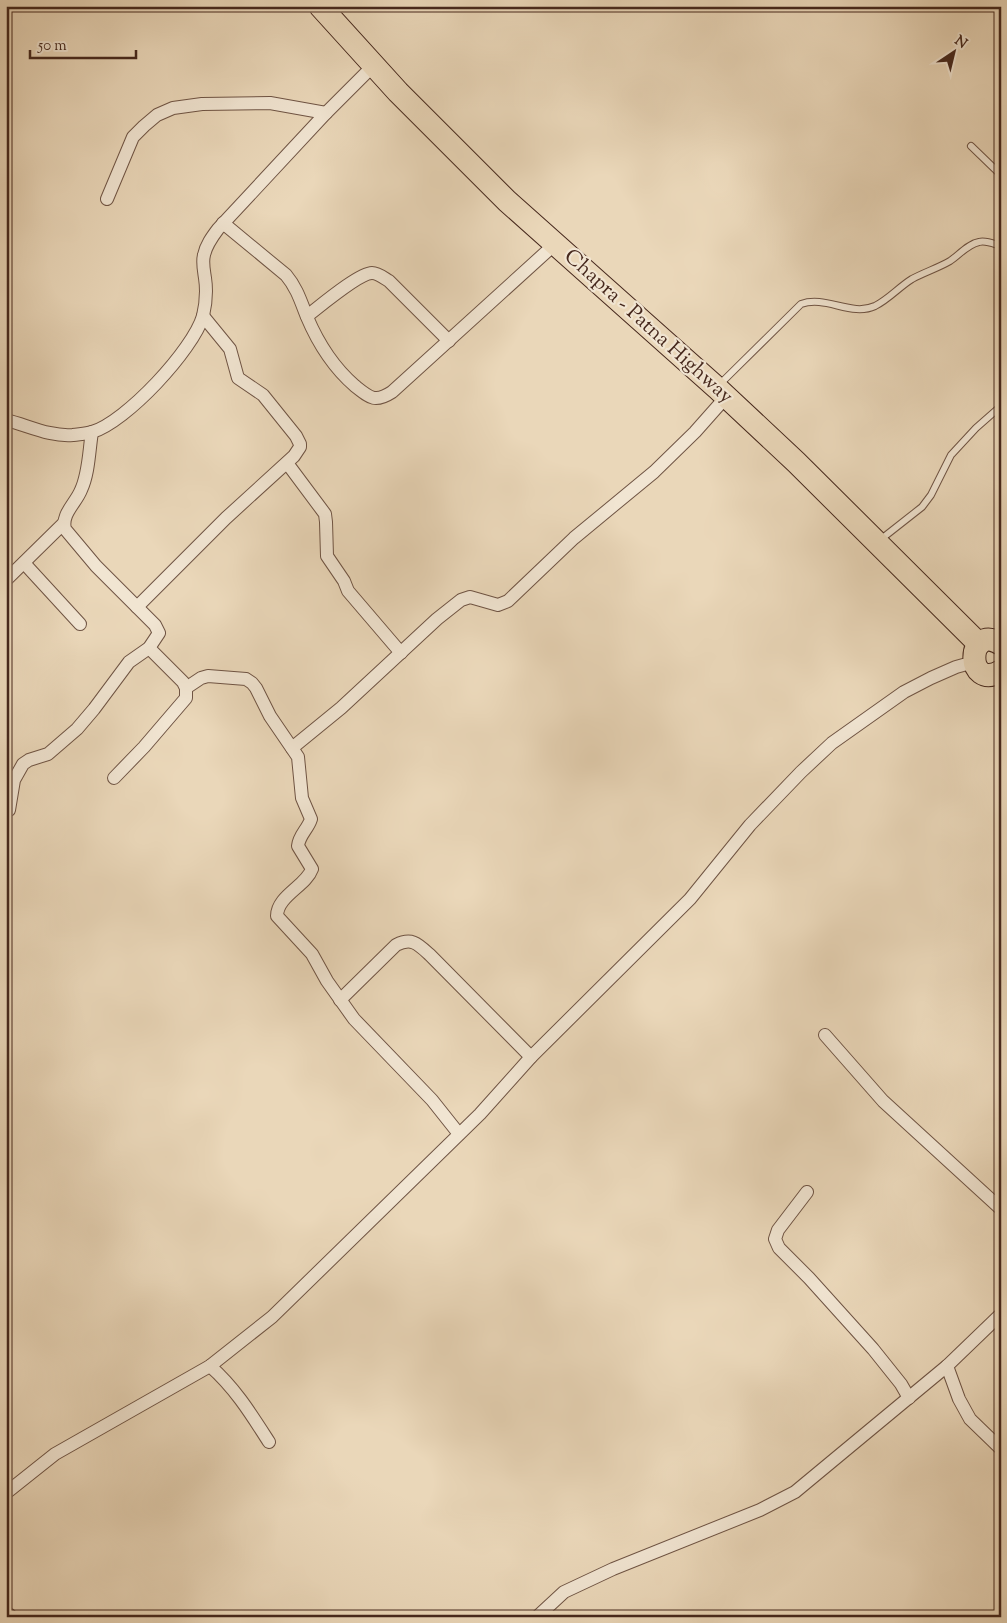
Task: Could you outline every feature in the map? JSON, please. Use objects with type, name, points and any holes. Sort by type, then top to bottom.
[{"type":"highway","name":"Chapra - Patna Highway","points":[[320,6],[398,92],[507,201],[721,392],[796,462],[878,543],[984,650],[976,666],[983,673],[993,674],[1001,671]]},
{"type":"street","points":[[6,420],[51,433],[71,435],[92,432],[110,422],[151,388],[185,348],[198,328],[203,316],[206,299],[203,257],[208,243],[223,224],[326,113],[374,65]]},
{"type":"street","points":[[107,199],[133,137],[158,115],[173,108],[202,104],[270,103],[326,113]]},
{"type":"street","points":[[223,224],[286,276],[294,285],[322,348],[333,363],[370,398],[378,399],[392,392],[555,244]]},
{"type":"street","points":[[307,316],[359,278],[372,273],[380,275],[389,281],[449,340]]},
{"type":"street","points":[[137,607],[226,518],[299,451],[299,440],[263,395],[238,378],[230,349],[203,316]]},
{"type":"street","points":[[292,748],[346,703],[444,613],[461,600],[470,597],[498,605],[508,601],[574,538],[634,490],[695,432],[721,392]]},
{"type":"street","points":[[6,580],[64,523],[83,487],[92,432]]},
{"type":"street","points":[[287,462],[324,514],[327,556],[330,563],[344,581],[348,591],[401,653]]},
{"type":"street","points":[[9,810],[14,780],[23,764],[48,754],[70,736],[94,709],[129,662],[149,648],[158,636],[159,630],[81,548],[66,529],[64,523]]},
{"type":"street","points":[[24,563],[80,624]]},
{"type":"street","points":[[114,778],[184,703],[188,693],[174,673],[149,648]]},
{"type":"street","points":[[6,1493],[55,1454],[210,1366],[272,1318],[459,1134],[531,1057],[690,899],[750,825],[801,772],[832,743],[904,692],[984,650]]},
{"type":"street","points":[[186,688],[201,678],[208,676],[246,679],[256,688],[270,716],[292,748],[299,764],[302,798],[310,819],[298,846],[312,869],[284,900],[277,912],[277,916],[312,954],[327,981],[354,1019],[432,1100],[459,1134]]},
{"type":"street","points":[[340,1000],[396,945],[404,941],[412,941],[430,955],[531,1057]]},
{"type":"street","points":[[825,1034],[883,1101],[1001,1209]]},
{"type":"street","points":[[807,1192],[778,1230],[775,1238],[779,1248],[809,1278],[873,1349],[901,1384],[909,1398]]},
{"type":"street","points":[[537,1617],[564,1592],[613,1568],[760,1510],[795,1492],[947,1366],[1001,1314]]},
{"type":"street","points":[[210,1366],[226,1381],[245,1404],[269,1442]]},
{"type":"street","points":[[947,1366],[959,1399],[970,1419],[1001,1448]]},
{"type":"street","points":[[6,1612],[12,1617]]},
{"type":"lane","points":[[971,146],[1001,174]]},
{"type":"lane","points":[[721,392],[801,304],[818,300],[850,308],[868,308],[883,301],[911,280],[947,263],[972,245],[984,241],[1001,246]]},
{"type":"lane","points":[[878,543],[922,507],[931,495],[951,455],[976,428],[1001,406]]}]
